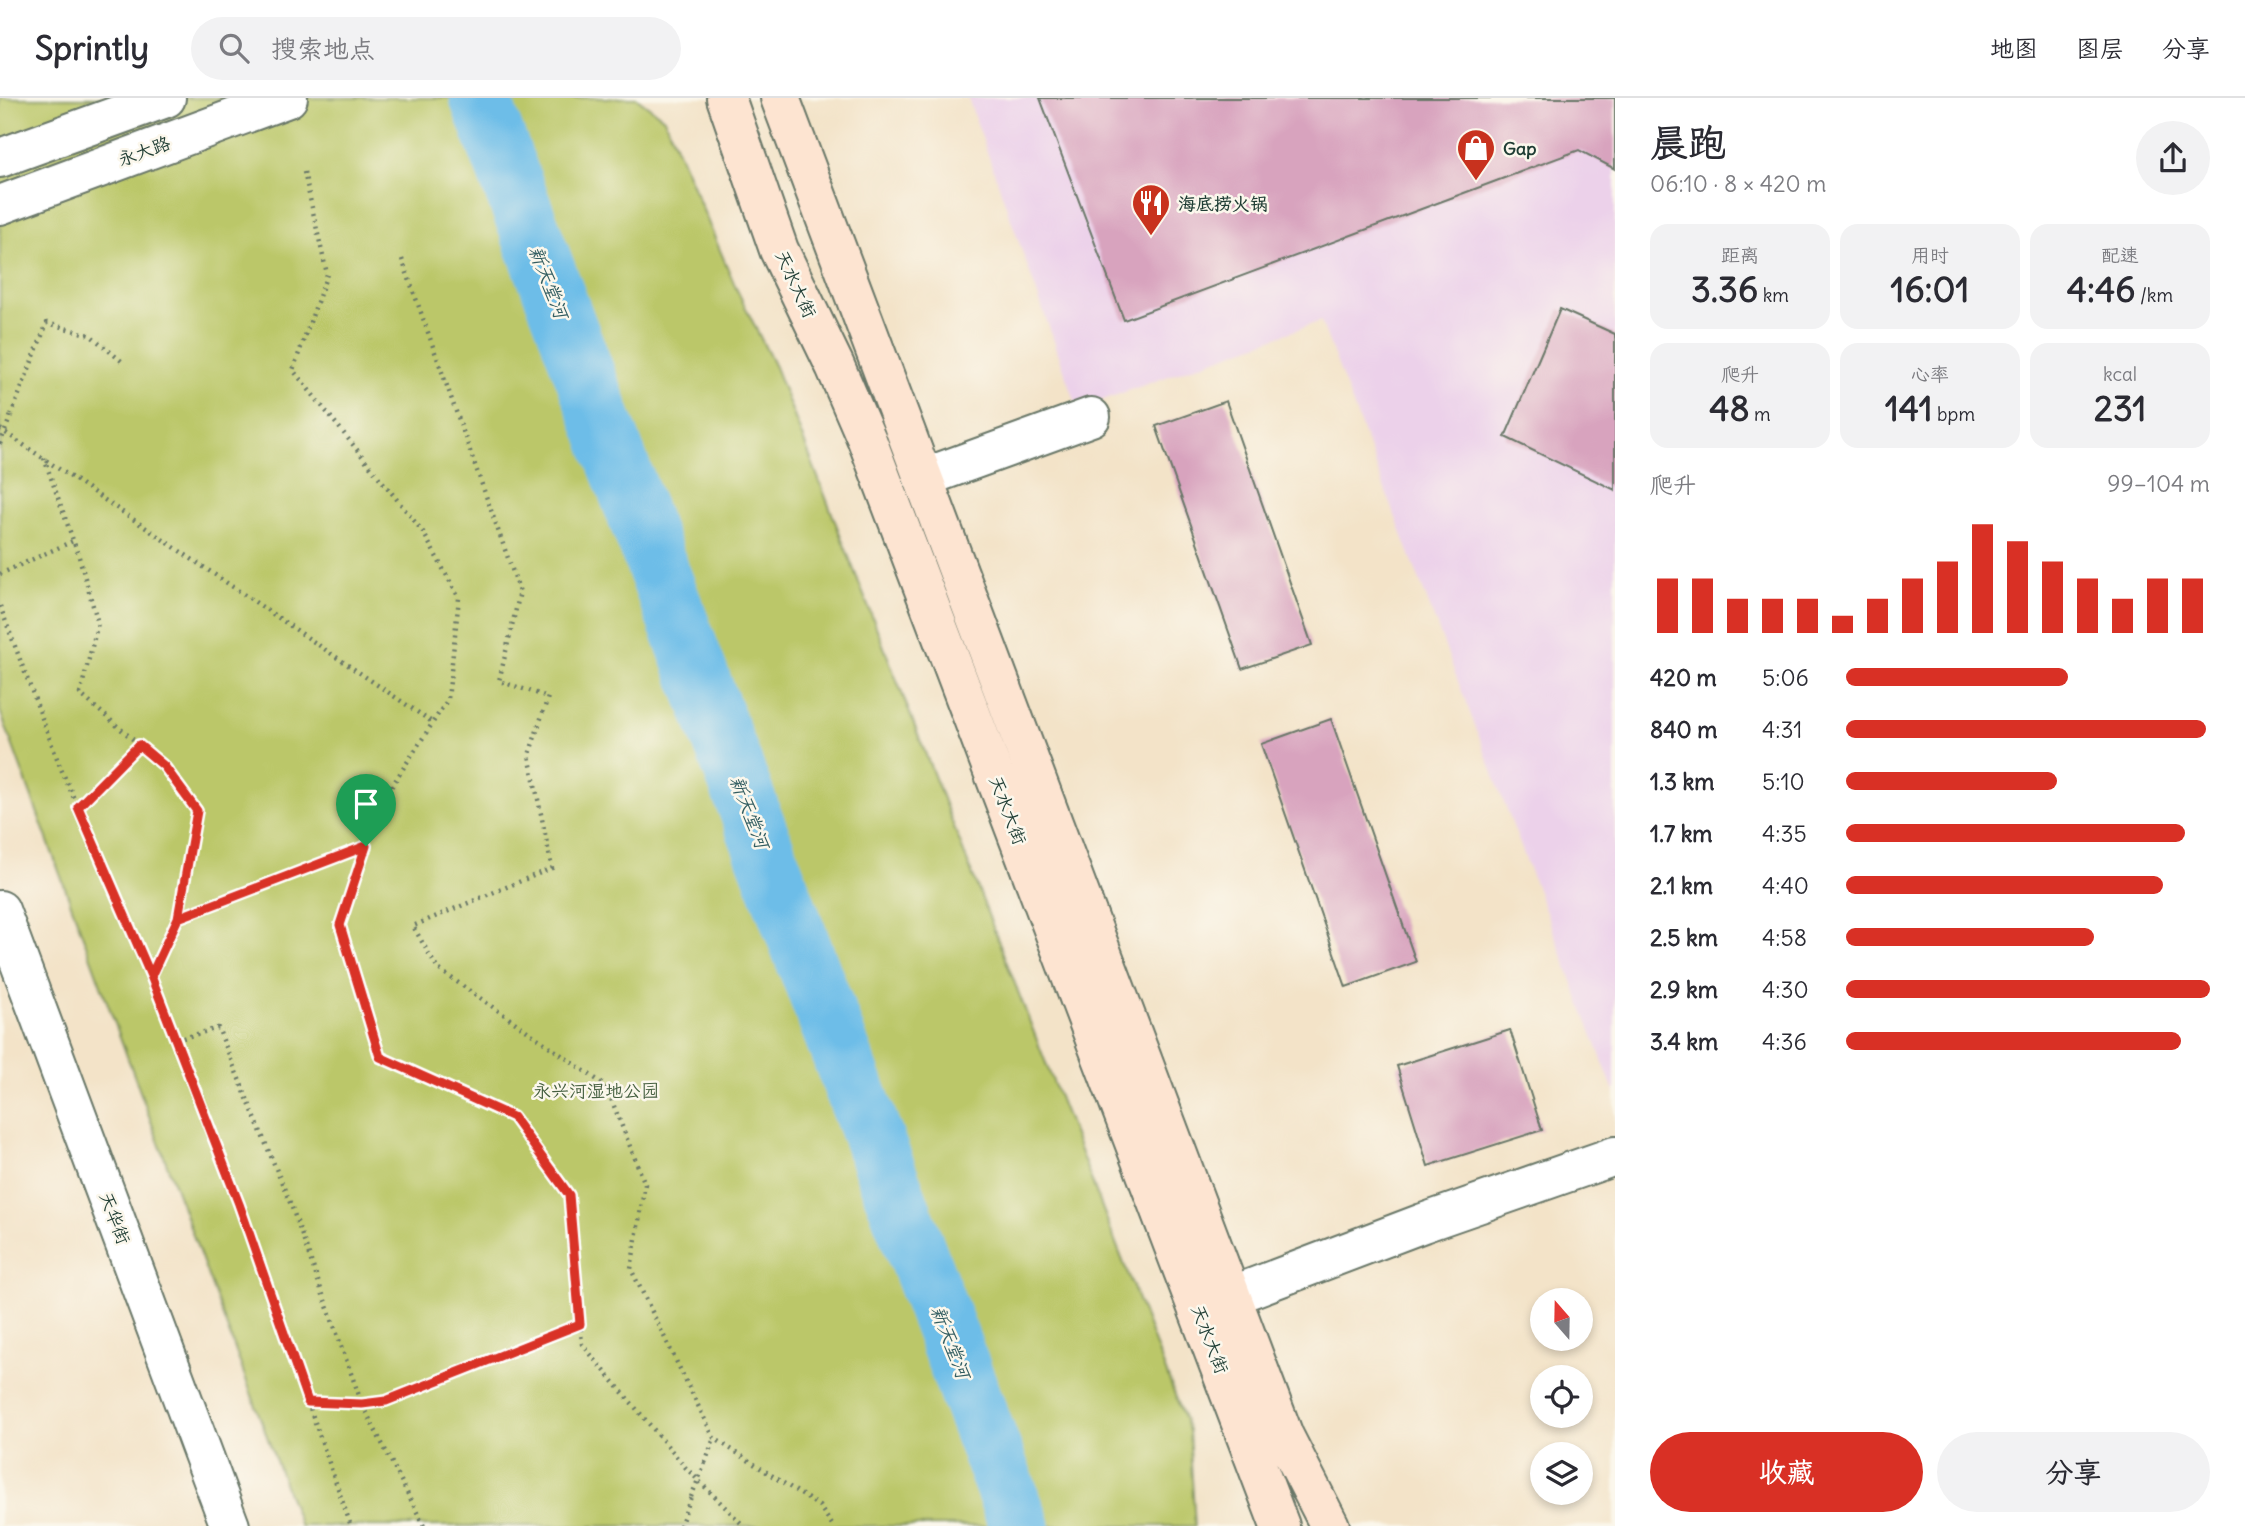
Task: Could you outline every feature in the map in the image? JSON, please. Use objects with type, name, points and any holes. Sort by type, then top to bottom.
[{"type":"main road","name":"天水大街","points":[[726,98],[779,250],[867,440],[1280,1526]]},
{"type":"main road","name":"天水大街","points":[[780,98],[1284,1436],[1330,1526]]},
{"type":"street","points":[[0,158],[166,98]]},
{"type":"street","name":"永大路","points":[[0,205],[288,98]]},
{"type":"street","points":[[923,478],[1091,417]]},
{"type":"street","name":"天华街","points":[[0,911],[230,1526]]},
{"type":"street","points":[[1232,1297],[1423,1223],[1615,1156]]},
{"type":"path","points":[[304,172],[327,274],[293,370],[423,532],[459,598],[448,699],[377,809],[340,925],[380,1057],[513,1117],[569,1195],[582,1344],[686,1468],[744,1526]]},
{"type":"path","points":[[402,259],[520,592],[499,681],[548,697],[529,755],[552,867],[413,926],[437,968],[606,1086],[645,1184],[631,1269],[714,1438],[819,1506],[833,1526]]},
{"type":"path","points":[[0,444],[47,323],[90,335],[125,364]]},
{"type":"path","points":[[0,429],[432,722]]},
{"type":"path","points":[[44,458],[98,623],[80,694],[164,766],[197,811],[178,918],[151,976]]},
{"type":"path","points":[[0,574],[73,541]]},
{"type":"path","points":[[0,606],[61,769],[151,976],[239,1204],[351,1526]]},
{"type":"path","points":[[78,807],[139,745]]},
{"type":"path","points":[[178,918],[366,846]]},
{"type":"path","points":[[176,1040],[218,1028],[291,1205],[362,1404],[424,1526]]},
{"type":"path","points":[[308,1402],[362,1404],[386,1401],[580,1324]]},
{"type":"path","points":[[680,1526],[714,1438]]},
{"type":"shaded area","points":[[968,98],[1615,98],[1615,1094],[1321,321],[1078,409]]},
{"type":"green space","name":"永兴河湿地公园","points":[[0,98],[637,98],[664,118],[736,288],[775,367],[1189,1431],[1195,1526],[300,1526],[0,711]]},
{"type":"building","points":[[1040,98],[1615,98],[1615,169],[1579,150],[1124,320]]},
{"type":"building","points":[[1560,309],[1615,334],[1615,490],[1505,437]]},
{"type":"building","points":[[1226,401],[1312,645],[1242,669],[1156,426]]},
{"type":"building","points":[[1331,719],[1416,962],[1346,987],[1261,744]]},
{"type":"building","points":[[1510,1030],[1542,1130],[1428,1166],[1397,1066]]},
{"type":"waterway","name":"新天堂河","points":[[480,98],[1020,1526]]},
{"type":"place","name":"Gap","points":[[1476,182]]},
{"type":"place","name":"海底捞火锅","points":[[1151,237]]},
{"type":"route","points":[[366,846],[178,918],[151,976],[78,807],[139,745],[164,766],[197,811],[178,918],[151,976],[239,1204],[308,1402],[362,1404],[386,1401],[580,1324],[569,1195],[513,1117],[380,1057],[340,925],[366,846]]}]
